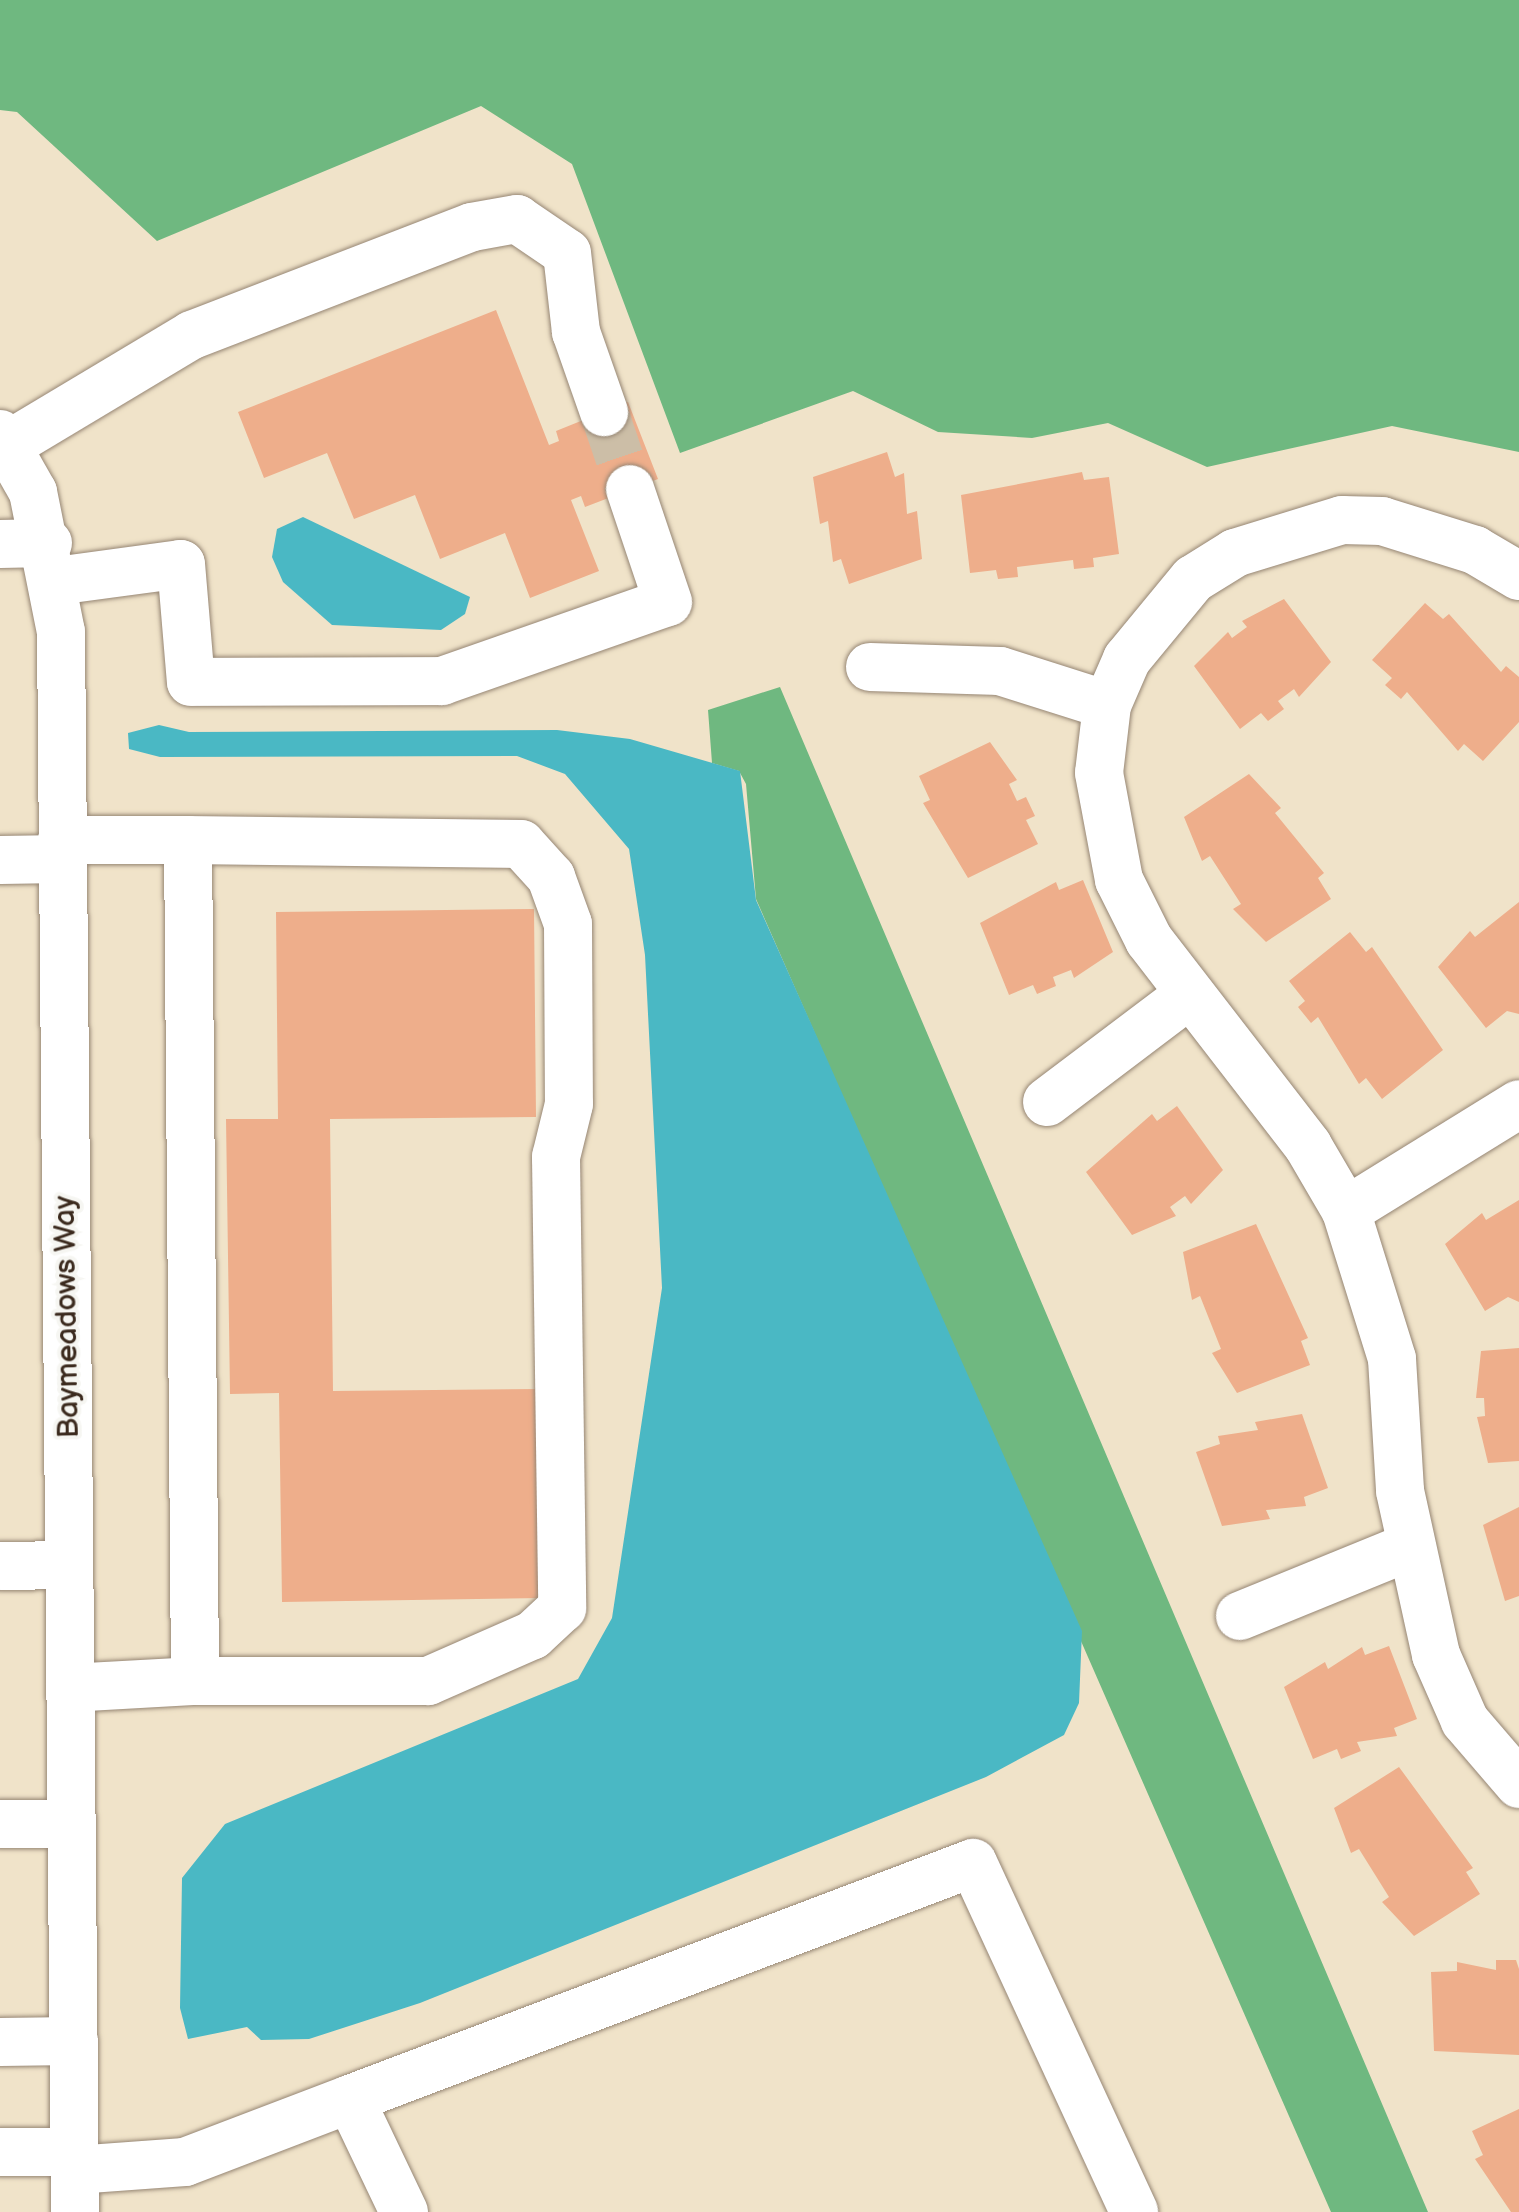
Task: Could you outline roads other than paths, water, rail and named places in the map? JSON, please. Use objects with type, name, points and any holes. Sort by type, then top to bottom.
[{"type":"street","points":[[4,440],[192,335],[472,227],[517,219],[567,254],[576,332],[604,412]]},
{"type":"street","name":"Baymeadows Way","points":[[4,440],[52,562],[62,849],[75,2178]]},
{"type":"street","points":[[0,544],[52,562],[181,564],[191,682],[442,681],[668,602],[630,489]]},
{"type":"street","points":[[1519,576],[1475,550],[1382,522],[1278,534],[1193,579],[1149,624],[1107,705],[1099,773],[1119,880],[1187,996],[1308,1146],[1346,1211],[1392,1359],[1408,1547],[1436,1655],[1465,1721],[1519,1784]]},
{"type":"street","points":[[870,666],[1000,672],[1107,705]]},
{"type":"street","points":[[188,840],[195,1681]]},
{"type":"street","points":[[0,860],[62,849],[188,840],[521,844],[551,877],[568,924],[570,1104],[556,1156],[562,1608],[532,1635],[428,1681],[195,1681],[70,1688]]},
{"type":"street","points":[[1047,1102],[1187,996]]},
{"type":"street","points":[[1346,1211],[1519,1104]]},
{"type":"street","points":[[1240,1616],[1408,1547]]},
{"type":"street","points":[[0,1566],[70,1565]]},
{"type":"street","points":[[0,1824],[71,1824]]},
{"type":"street","points":[[0,2152],[75,2178],[185,2162],[974,1863],[1134,2212]]},
{"type":"street","points":[[0,2042],[74,2041]]},
{"type":"street","points":[[350,2099],[404,2212]]},
{"type":"water","points":[[303,517],[470,597],[465,614],[441,630],[332,625],[283,582],[272,557],[277,529]]},
{"type":"water","points":[[159,725],[189,732],[557,730],[630,739],[740,771],[756,900],[1082,1631],[1079,1703],[1064,1735],[986,1777],[420,2003],[309,2039],[261,2040],[247,2027],[188,2039],[180,2008],[182,1878],[225,1824],[578,1679],[612,1618],[662,1288],[645,955],[629,849],[565,774],[517,756],[160,757],[129,749],[128,733]]},
{"type":"tunnel","points":[[604,412],[630,489]]}]
